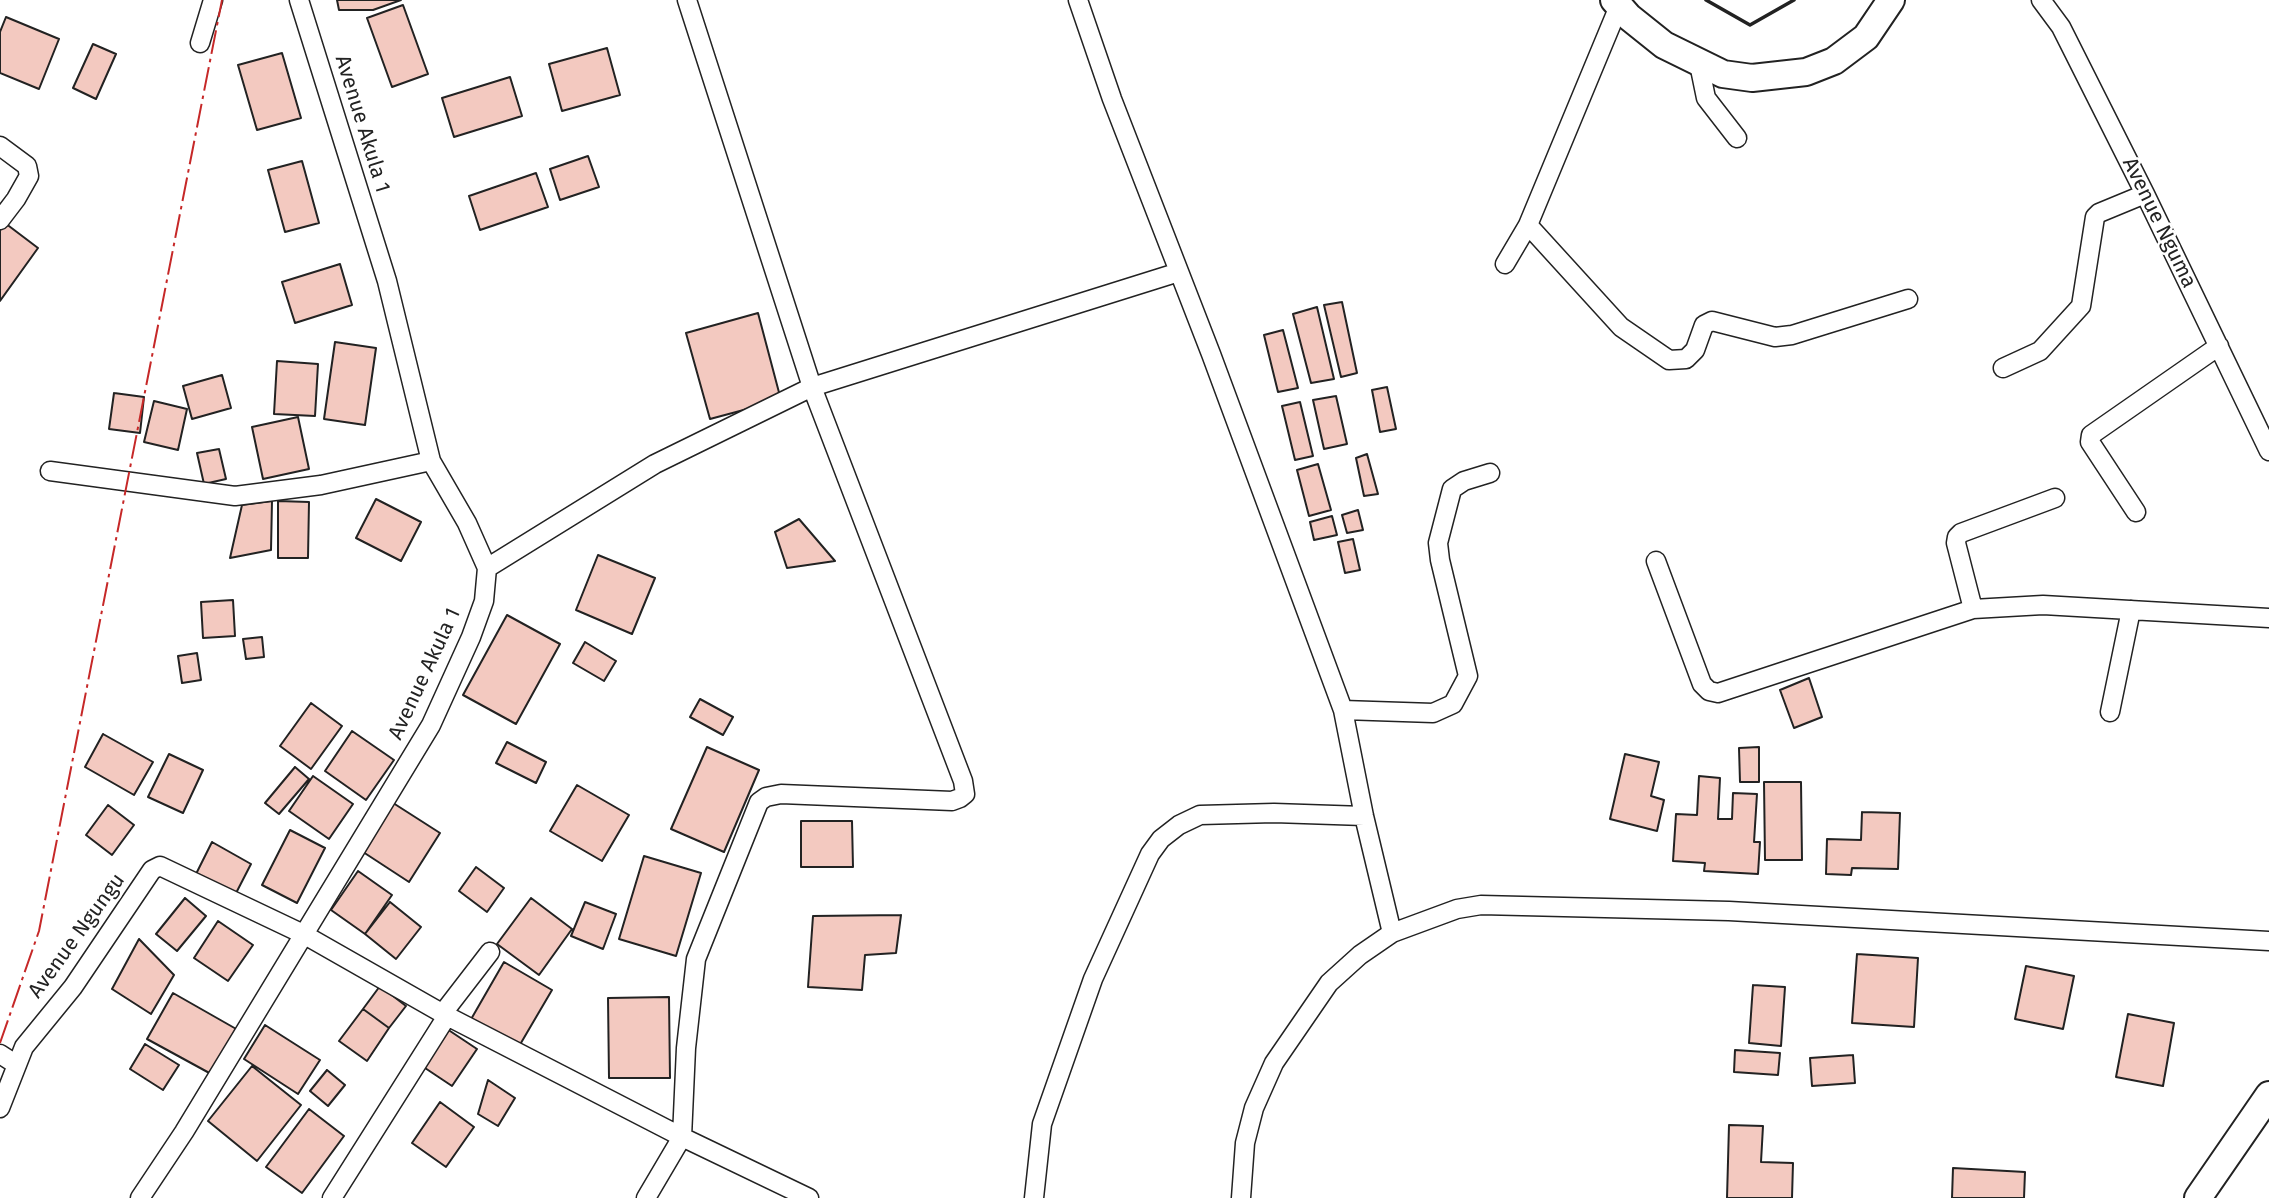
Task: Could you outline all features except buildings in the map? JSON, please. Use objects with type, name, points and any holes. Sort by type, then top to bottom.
[{"type":"main road","points":[[1616,3],[1664,45],[1723,74],[1752,78],[1806,72],[1834,61],[1866,37],[1891,0]]},
{"type":"main road","points":[[2198,1198],[2269,1095]]},
{"type":"street","points":[[200,43],[213,0]]},
{"type":"street","name":"Avenue Akula 1","points":[[141,1198],[184,1132],[431,725],[471,637],[484,601],[487,568],[467,523],[431,461],[387,281],[299,0]]},
{"type":"street","points":[[646,1198],[682,1136],[686,1048],[696,959],[759,802],[766,797],[781,794],[952,801],[965,794],[965,787],[812,387],[687,0]]},
{"type":"street","points":[[1078,0],[1112,99],[1343,710],[1364,816],[1392,933]]},
{"type":"street","name":"Avenue Nguma","points":[[2041,0],[2061,27],[2146,194],[2269,452]]},
{"type":"street","points":[[1505,264],[1528,225],[1616,3]]},
{"type":"street","points":[[1699,64],[1706,98],[1737,138]]},
{"type":"street","points":[[0,146],[27,166],[29,176],[0,220]]},
{"type":"street","points":[[2003,368],[2040,351],[2081,306],[2095,217],[2146,194]]},
{"type":"street","points":[[1528,225],[1621,327],[1669,360],[1686,359],[1695,350],[1704,325],[1712,321],[1775,337],[1793,335],[1908,299]]},
{"type":"street","points":[[487,568],[654,464],[812,387],[1179,272]]},
{"type":"street","points":[[2136,512],[2090,442],[2090,438],[2219,346]]},
{"type":"street","points":[[50,471],[234,496],[321,485],[431,461]]},
{"type":"street","points":[[1343,710],[1433,713],[1453,704],[1468,676],[1438,543],[1452,489],[1464,481],[1490,473]]},
{"type":"street","points":[[1973,610],[1956,543],[1957,537],[1961,533],[2055,498]]},
{"type":"street","points":[[1656,561],[1702,684],[1709,691],[1718,693],[1973,610],[2030,605],[2269,618]]},
{"type":"street","points":[[2110,712],[2131,610]]},
{"type":"street","points":[[1034,1198],[1042,1124],[1088,991],[1150,854],[1161,839],[1179,825],[1200,816],[1274,813],[1364,816]]},
{"type":"street","name":"Avenue Ngungu","points":[[0,1108],[24,1046],[73,987],[156,867],[166,867],[303,934]]},
{"type":"street","points":[[1246,1194],[1248,1131],[1254,1108],[1274,1063],[1329,983],[1360,955],[1392,933],[1457,909],[1481,905],[1729,911],[2269,941]]},
{"type":"street","points":[[303,934],[445,1015],[809,1198]]},
{"type":"street","points":[[332,1198],[445,1015],[490,952]]},
{"type":"street","points":[[0,1054],[17,1065]]},
{"type":"wall","points":[[1706,0],[1750,25],[1794,0]]},
{"type":"power","points":[[0,1043],[39,931],[222,0]]}]
